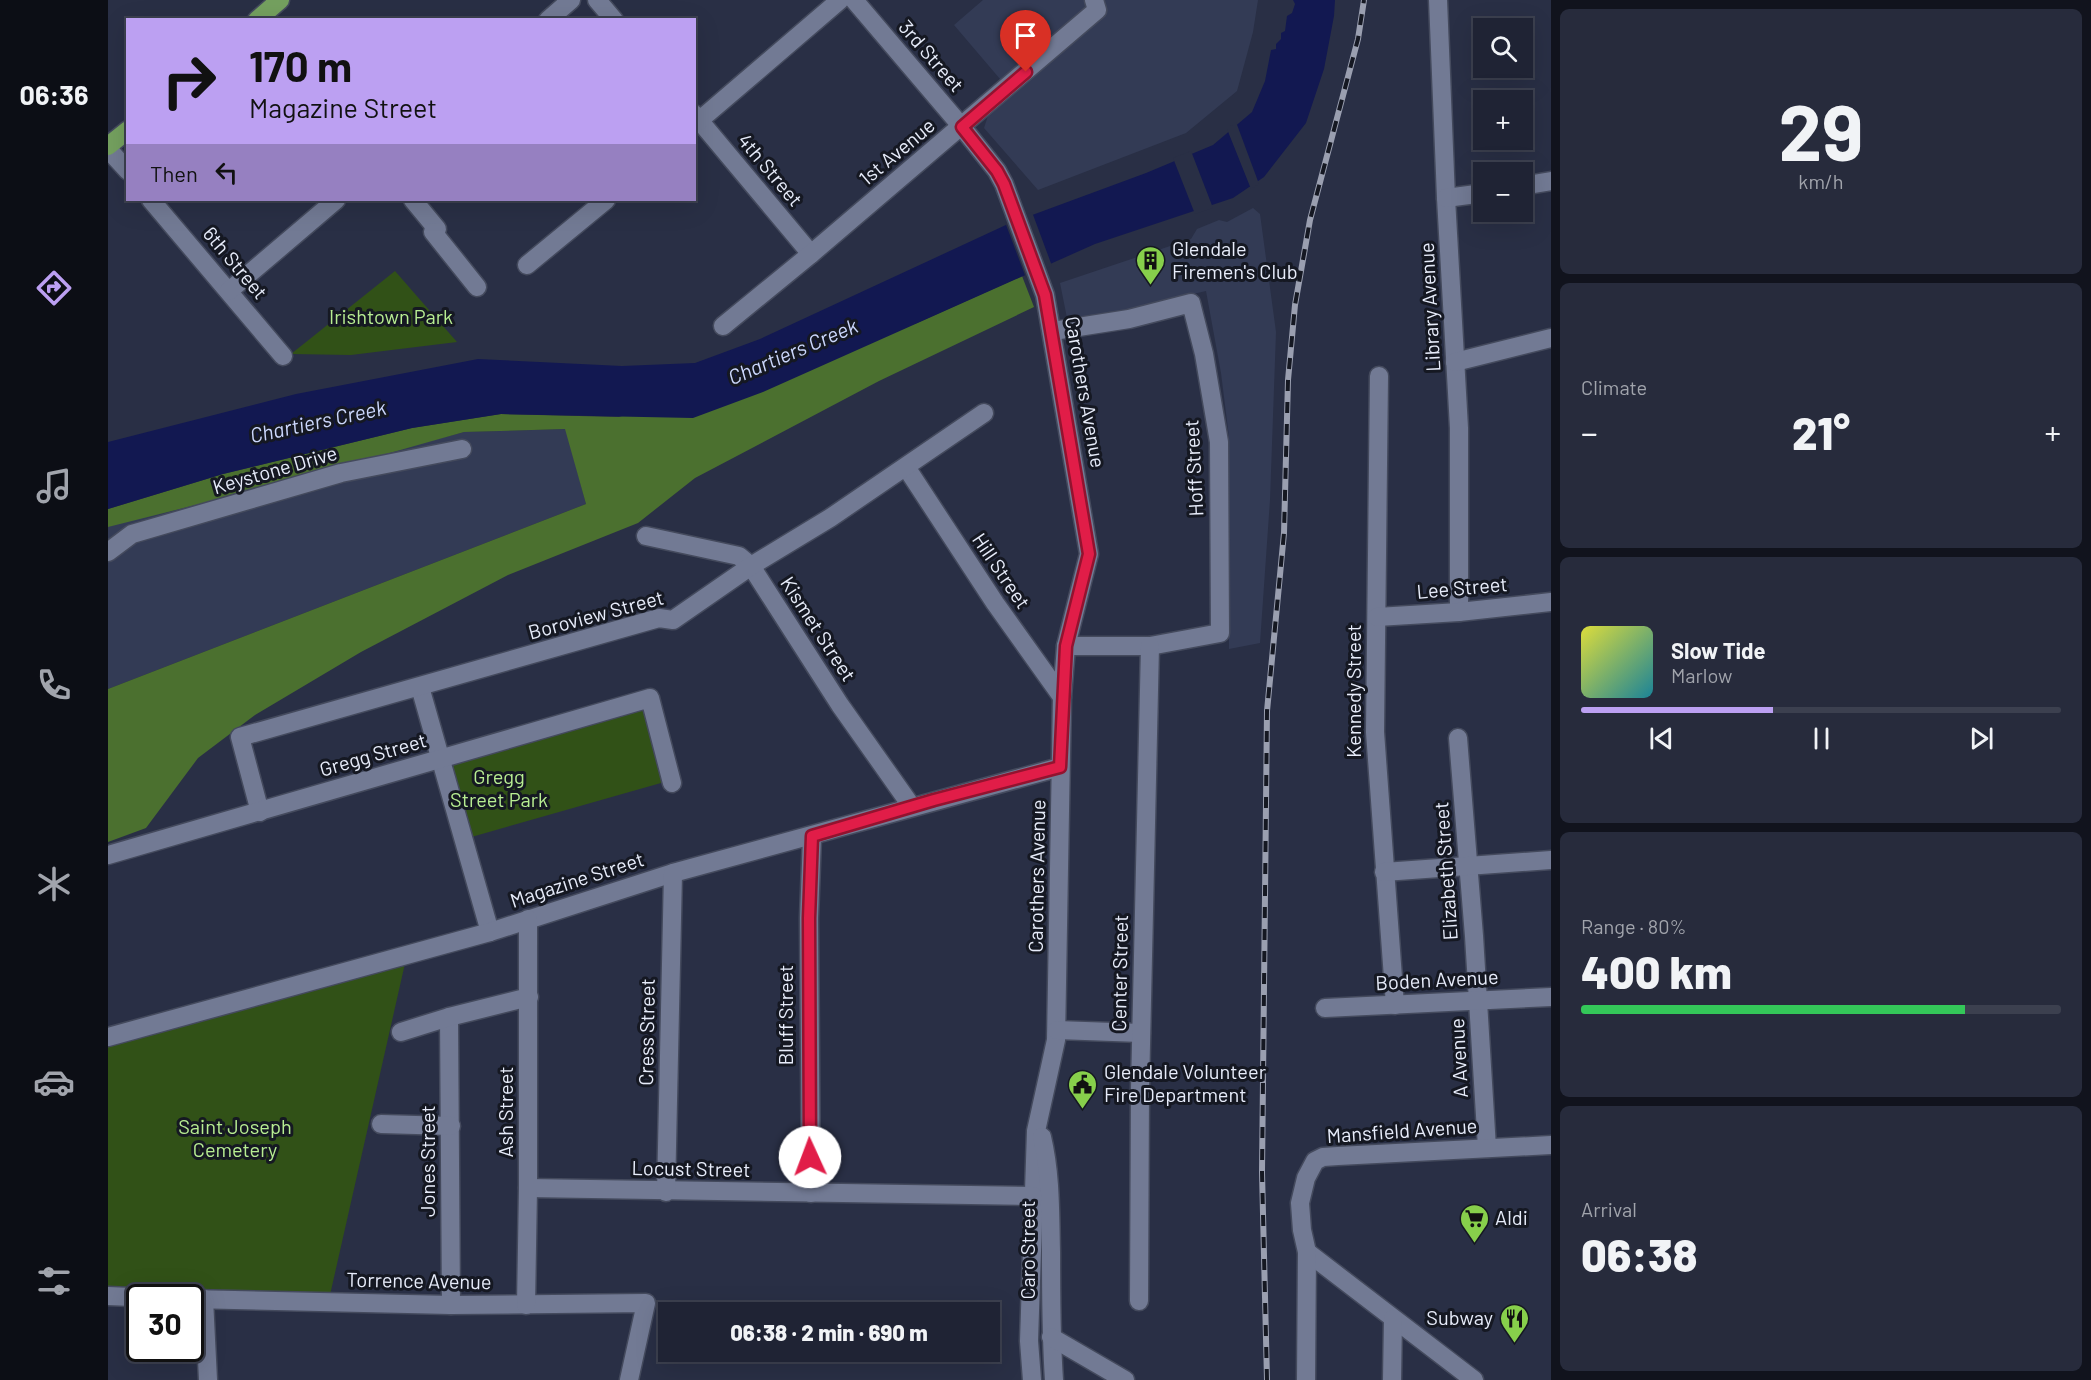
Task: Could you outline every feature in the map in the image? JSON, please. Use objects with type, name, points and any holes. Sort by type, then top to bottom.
[{"type":"main road","points":[[259,18],[280,0]]},
{"type":"main road","points":[[108,147],[126,132]]},
{"type":"street","points":[[550,18],[571,0]]},
{"type":"street","points":[[597,0],[612,18]]},
{"type":"street","points":[[696,120],[840,0]]},
{"type":"street","name":"3rd Street","points":[[854,0],[997,171],[1008,193],[1037,270]]},
{"type":"street","name":"Library Avenue","points":[[1438,0],[1460,459],[1459,612]]},
{"type":"street","name":"1st Avenue","points":[[723,326],[962,127],[1096,5]]},
{"type":"street","name":"4th Street","points":[[696,120],[811,254]]},
{"type":"street","points":[[108,147],[126,169]]},
{"type":"street","points":[[1533,184],[1551,181]]},
{"type":"street","points":[[1446,198],[1473,194]]},
{"type":"street","name":"6th Street","points":[[152,201],[283,356]]},
{"type":"street","points":[[229,291],[335,201]]},
{"type":"street","points":[[414,201],[477,286]]},
{"type":"street","points":[[527,265],[605,201]]},
{"type":"street","name":"Carothers Avenue","points":[[1032,1380],[1029,1341],[1033,1196],[1038,1121],[1057,1030],[1062,697],[1066,646],[1089,554],[1053,331],[1037,270]]},
{"type":"street","name":"Hoff Street","points":[[1053,331],[1129,319],[1191,303],[1204,354],[1219,442],[1220,633],[1150,646]]},
{"type":"street","points":[[1455,362],[1551,338]]},
{"type":"street","name":"Kennedy Street","points":[[1379,376],[1375,732],[1395,1005]]},
{"type":"street","name":"Boroview Street","points":[[260,812],[240,737],[659,618],[673,620],[751,566],[830,518],[984,413]]},
{"type":"street","name":"Keystone Drive","points":[[108,552],[132,534],[341,473],[462,449]]},
{"type":"street","name":"Hill Street","points":[[906,466],[994,603],[1062,697]]},
{"type":"street","points":[[646,536],[739,556],[751,566]]},
{"type":"street","name":"Kismet Street","points":[[751,566],[840,705],[912,807]]},
{"type":"street","name":"Lee Street","points":[[1377,617],[1459,612],[1551,602]]},
{"type":"street","points":[[1066,646],[1150,646]]},
{"type":"street","name":"Center Street","points":[[1139,1301],[1150,646]]},
{"type":"street","points":[[420,687],[490,932]]},
{"type":"street","name":"Gregg Street","points":[[108,855],[650,698],[672,783]]},
{"type":"street","name":"Elizabeth Street","points":[[1458,738],[1478,1001]]},
{"type":"street","name":"Magazine Street","points":[[108,1037],[490,932],[673,873],[1060,767]]},
{"type":"street","name":"Bluff Street","points":[[811,1193],[809,918],[812,836]]},
{"type":"street","points":[[1384,872],[1551,860]]},
{"type":"street","name":"Cress Street","points":[[666,1192],[673,873]]},
{"type":"street","name":"Ash Street","points":[[526,1305],[528,919]]},
{"type":"street","points":[[401,1032],[449,1017],[529,997]]},
{"type":"street","name":"Boden Avenue","points":[[1325,1008],[1551,997]]},
{"type":"street","name":"A Avenue","points":[[1478,1001],[1486,1148]]},
{"type":"street","name":"Jones Street","points":[[449,1017],[451,1305]]},
{"type":"street","points":[[1057,1030],[1142,1033]]},
{"type":"street","name":"Caro Street","points":[[1038,1121],[1048,1163],[1050,1190],[1051,1337],[1054,1380]]},
{"type":"street","points":[[381,1124],[451,1126]]},
{"type":"street","name":"Mansfield Avenue","points":[[1307,1252],[1302,1230],[1300,1203],[1306,1178],[1315,1161],[1323,1157],[1551,1145]]},
{"type":"street","name":"Locust Street","points":[[528,1188],[666,1192],[1033,1196]]},
{"type":"street","points":[[1307,1252],[1474,1380]]},
{"type":"street","points":[[1306,1380],[1307,1252]]},
{"type":"street","points":[[108,1296],[126,1297]]},
{"type":"street","name":"Torrence Avenue","points":[[204,1299],[451,1305],[646,1303],[629,1380]]},
{"type":"street","points":[[1392,1380],[1393,1319]]},
{"type":"street","points":[[1051,1337],[1125,1380]]},
{"type":"street","points":[[204,1351],[208,1380]]},
{"type":"shaded area","points":[[983,0],[1258,0],[1253,32],[1237,91],[1186,133],[1038,190],[984,128],[1000,79],[954,25]]},
{"type":"shaded area","points":[[1253,208],[1260,214],[1276,332],[1270,500],[1260,643],[1229,649],[1229,437],[1221,373],[1206,291],[1068,323],[1060,283],[1191,239],[1197,229],[1219,220],[1227,222]]},
{"type":"shaded area","points":[[566,429],[586,504],[108,689],[108,526],[464,432]]},
{"type":"green space","name":"Irishtown Park","points":[[395,271],[457,342],[351,355],[291,354]]},
{"type":"green space","points":[[1022,276],[1034,307],[879,381],[695,478],[638,523],[508,575],[361,652],[255,715],[198,758],[146,828],[108,842],[108,689],[586,504],[565,429],[464,432],[287,482],[108,527],[108,509],[223,474],[412,428],[501,414],[619,417],[917,323]]},
{"type":"green space","name":"Gregg Street Park","points":[[648,706],[668,781],[468,838],[446,762]]},
{"type":"green space","name":"Saint Joseph Cemetery","points":[[406,959],[330,1295],[204,1292],[204,1284],[126,1284],[126,1289],[108,1289],[108,1042]]},
{"type":"water","name":"Chartiers Creek","points":[[1293,0],[1335,0],[1324,69],[1306,123],[1264,177],[1233,198],[1095,244],[763,392],[693,418],[501,414],[412,428],[223,474],[108,509],[108,442],[296,394],[478,359],[622,366],[695,363],[760,339],[1008,224],[1146,173],[1213,145],[1252,112],[1265,81],[1271,50],[1276,49],[1281,33],[1285,31],[1287,16],[1292,13],[1295,4]]},
{"type":"pier","points":[[1236,122],[1259,184],[1251,189],[1227,129]]},
{"type":"pier","points":[[1191,151],[1213,208],[1195,214],[1173,158]]},
{"type":"pier","points":[[1032,212],[1052,266],[1026,278],[1005,222]]},
{"type":"railway","points":[[1267,1380],[1262,1172],[1267,711],[1284,533],[1288,380],[1295,305],[1310,220],[1358,39],[1364,0]]},
{"type":"place","name":"Glendale Firemen's Club","points":[[1151,286]]},
{"type":"place","name":"Glendale Volunteer Fire Department","points":[[1083,1110]]},
{"type":"place","name":"Aldi","points":[[1474,1244]]},
{"type":"place","name":"Subway","points":[[1514,1344]]},
{"type":"route","points":[[810,1157],[809,918],[812,836],[934,800],[1060,767],[1066,646],[1089,554],[1053,331],[1045,295],[1004,184],[997,171],[962,127],[1026,72]]}]
